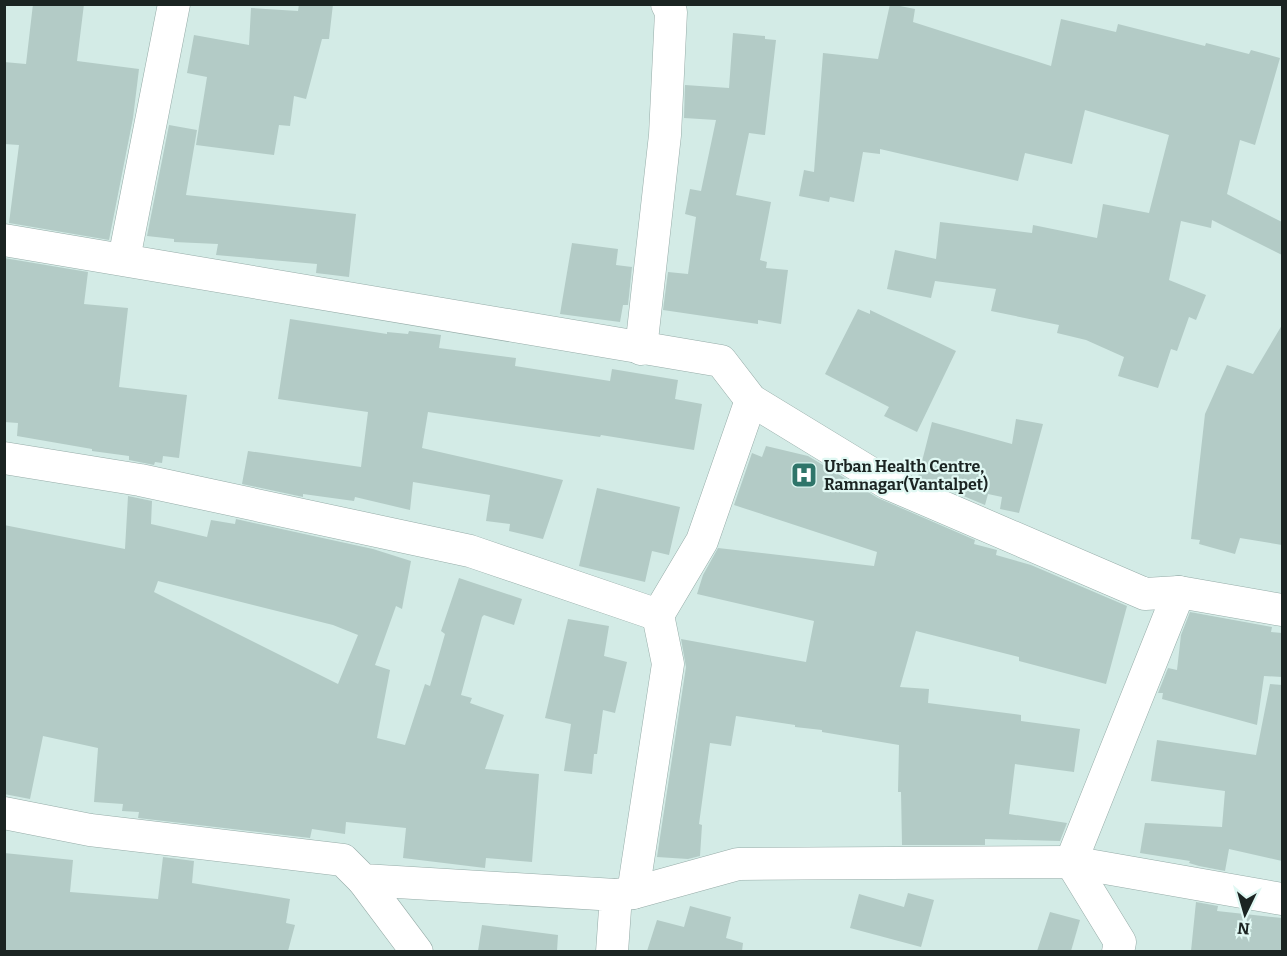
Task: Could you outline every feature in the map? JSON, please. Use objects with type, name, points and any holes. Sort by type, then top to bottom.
[{"type":"street","points":[[124,259],[174,4]]},
{"type":"street","points":[[641,349],[665,135],[671,12],[667,4]]},
{"type":"street","points":[[4,240],[721,362],[751,400],[887,483],[1145,594],[1179,592],[1282,610]]},
{"type":"street","points":[[612,951],[668,664],[657,615],[702,541],[751,400]]},
{"type":"street","points":[[4,458],[140,480],[470,551],[657,615]]},
{"type":"street","points":[[1071,861],[1179,592]]},
{"type":"street","points":[[4,813],[90,830],[343,860],[363,880],[417,951]]},
{"type":"street","points":[[1071,861],[1120,942],[1118,951]]},
{"type":"street","points":[[363,880],[624,894],[738,864],[1071,861],[1282,899]]},
{"type":"building","points":[[33,4],[84,4],[77,61],[139,69],[133,118],[109,240],[9,223],[19,145],[4,144],[4,62],[26,64]]},
{"type":"building","points":[[299,4],[333,4],[329,39],[322,39],[306,99],[294,96],[290,126],[279,125],[274,155],[196,145],[207,77],[187,73],[194,35],[249,45],[251,8],[298,11]]},
{"type":"building","points":[[890,4],[915,9],[913,22],[1051,66],[1061,19],[1116,32],[1118,24],[1205,46],[1206,43],[1249,54],[1251,50],[1280,58],[1255,145],[1240,140],[1227,194],[1282,222],[1282,255],[1212,220],[1211,228],[1181,221],[1169,280],[1206,295],[1196,320],[1189,317],[1177,351],[1171,349],[1158,388],[1118,376],[1124,357],[1086,340],[1057,333],[1059,325],[991,311],[996,289],[935,281],[931,298],[887,289],[895,250],[936,259],[940,222],[1032,233],[1033,225],[1097,238],[1103,204],[1149,213],[1169,135],[1085,110],[1072,164],[1025,153],[1018,181],[880,149],[880,154],[863,152],[854,202],[830,197],[829,202],[799,196],[804,170],[814,172],[823,53],[878,59]]},
{"type":"building","points":[[733,33],[765,36],[765,39],[776,40],[765,135],[749,133],[736,195],[771,202],[760,260],[767,262],[766,268],[788,270],[781,324],[758,320],[758,324],[663,310],[668,272],[688,274],[696,217],[685,214],[690,189],[701,191],[716,120],[684,118],[685,85],[729,88]]},
{"type":"building","points":[[169,125],[197,130],[186,195],[356,214],[349,277],[316,273],[317,264],[216,255],[218,244],[174,242],[174,239],[147,236]]},
{"type":"building","points":[[572,243],[618,249],[616,265],[632,267],[628,305],[623,305],[620,322],[560,314]]},
{"type":"building","points":[[4,258],[88,272],[84,304],[128,308],[119,387],[187,395],[179,458],[163,456],[162,463],[155,462],[154,465],[129,460],[129,456],[17,436],[18,423],[4,422]]},
{"type":"building","points":[[858,309],[870,314],[870,310],[956,351],[917,432],[884,416],[889,407],[825,374]]},
{"type":"building","points":[[290,319],[387,334],[387,332],[408,334],[409,331],[441,335],[439,348],[516,358],[515,366],[610,381],[612,369],[678,380],[675,399],[702,404],[694,450],[428,412],[422,448],[563,480],[543,539],[509,531],[510,524],[486,521],[490,495],[413,482],[410,510],[355,497],[354,501],[303,494],[303,497],[242,484],[248,451],[361,467],[368,412],[278,399]]},
{"type":"building","points":[[1282,325],[1282,545],[1240,538],[1235,554],[1199,544],[1200,540],[1191,539],[1205,414],[1227,365],[1253,374]]},
{"type":"building","points":[[1016,419],[1043,424],[1019,513],[1000,509],[1002,497],[988,494],[985,505],[918,477],[932,422],[1012,444]]},
{"type":"building","points":[[766,446],[808,456],[878,498],[975,540],[974,544],[997,550],[996,555],[1031,565],[1127,606],[1106,684],[1019,661],[1019,657],[916,631],[900,687],[929,689],[928,703],[1021,715],[1021,721],[1080,729],[1074,772],[1015,764],[1009,814],[1067,823],[1060,841],[985,839],[985,845],[902,845],[901,792],[898,792],[899,745],[736,716],[731,746],[710,743],[699,824],[702,825],[700,856],[688,859],[657,857],[686,667],[681,639],[806,662],[814,621],[697,594],[703,575],[718,548],[874,566],[877,552],[734,505],[752,453],[762,457]]},
{"type":"building","points":[[597,488],[680,507],[669,555],[652,551],[645,582],[579,566]]},
{"type":"building","points":[[128,496],[152,501],[151,524],[207,537],[211,520],[235,524],[236,519],[373,549],[411,561],[402,609],[396,606],[375,665],[390,670],[377,738],[405,745],[425,684],[430,686],[445,634],[441,631],[459,578],[522,599],[514,625],[484,615],[482,617],[461,695],[472,698],[470,703],[504,715],[485,769],[539,774],[532,862],[486,858],[485,868],[403,858],[406,828],[346,822],[345,834],[312,829],[310,838],[138,818],[139,812],[122,811],[123,804],[94,802],[98,748],[43,736],[30,799],[4,794],[4,525],[125,549]],"holes":[[[158,581],[333,625],[358,635],[338,684],[154,592]]]},
{"type":"building","points":[[1190,612],[1272,627],[1271,632],[1282,633],[1282,677],[1264,676],[1257,725],[1162,699],[1163,693],[1158,693],[1168,668],[1177,670],[1181,635]]},
{"type":"building","points":[[568,619],[609,626],[604,656],[627,662],[615,713],[603,710],[592,774],[564,771],[571,724],[545,718]]},
{"type":"building","points":[[1270,684],[1282,685],[1282,861],[1229,849],[1225,871],[1199,866],[1189,863],[1190,861],[1140,853],[1145,823],[1222,827],[1225,791],[1151,781],[1157,740],[1256,755]]},
{"type":"building","points":[[4,853],[73,860],[70,892],[158,899],[163,857],[194,861],[192,883],[290,899],[286,923],[295,925],[288,951],[4,951]]},
{"type":"building","points":[[908,893],[934,900],[921,947],[850,928],[859,894],[904,907]]},
{"type":"building","points":[[1196,902],[1218,906],[1217,911],[1282,918],[1282,951],[1191,951]]},
{"type":"building","points":[[690,906],[731,917],[726,938],[743,943],[742,951],[647,951],[657,920],[684,927]]},
{"type":"building","points":[[1050,912],[1080,920],[1071,951],[1037,951]]},
{"type":"building","points":[[482,925],[558,935],[557,951],[478,951]]},
{"type":"place","name":"Urban Health Centre, Ramnagar(Vantalpet)","points":[[804,475]]}]
